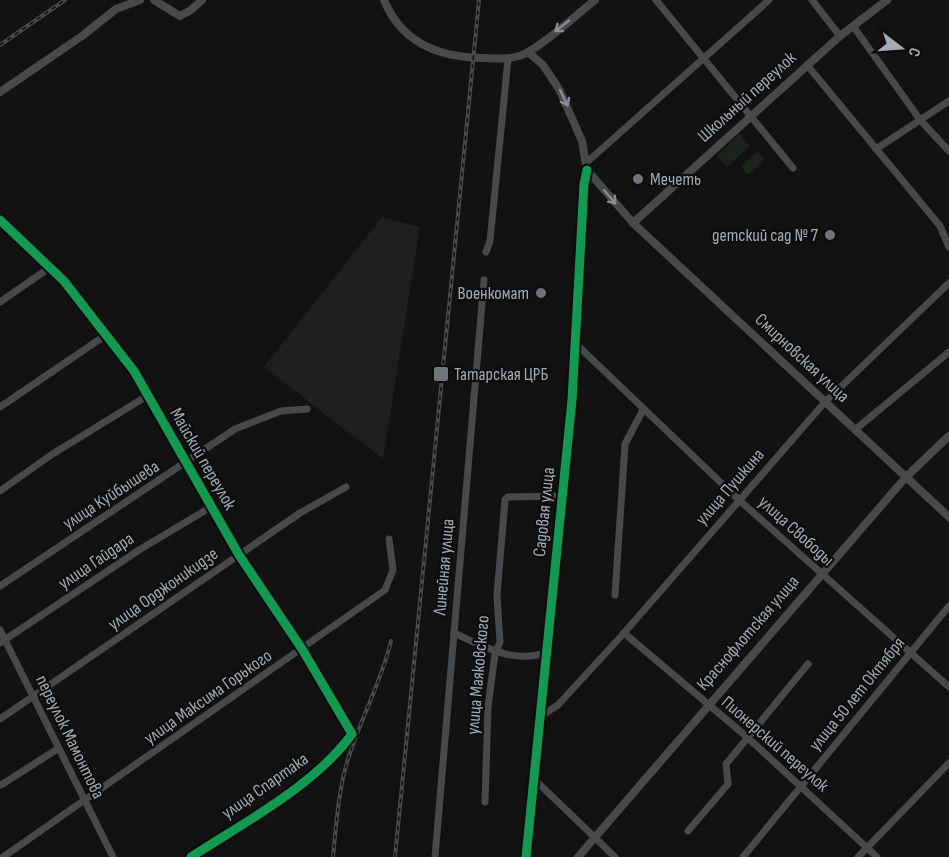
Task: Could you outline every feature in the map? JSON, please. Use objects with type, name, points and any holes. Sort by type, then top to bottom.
[{"type":"street","points":[[0,92],[82,36],[116,9],[140,0]]},
{"type":"street","points":[[154,0],[180,16],[202,0]]},
{"type":"street","points":[[378,0],[407,32],[429,49],[447,56],[508,59],[528,52],[595,0]]},
{"type":"street","points":[[384,0],[389,12]]},
{"type":"street","points":[[656,0],[793,168]]},
{"type":"street","points":[[528,52],[543,65],[559,89],[575,121],[587,167],[702,59],[770,0]]},
{"type":"street","points":[[812,0],[840,36]]},
{"type":"street","name":"Школьный переулок","points":[[633,223],[840,36],[887,0]]},
{"type":"street","points":[[853,26],[921,121],[949,151]]},
{"type":"street","points":[[486,252],[490,241],[508,59]]},
{"type":"street","points":[[807,65],[940,226],[949,247]]},
{"type":"street","points":[[876,149],[949,101]]},
{"type":"street","name":"Смирновская улица","points":[[587,167],[633,223],[949,517]]},
{"type":"street","name":"Садовая улица","points":[[526,857],[572,400],[584,184],[587,167]]},
{"type":"street","name":"Майский переулок","points":[[0,220],[64,281],[134,371],[239,555],[302,649],[351,734]]},
{"type":"street","points":[[0,302],[49,268]]},
{"type":"street","name":"Линейная улица","points":[[435,857],[484,280]]},
{"type":"street","name":"улица Пушкина","points":[[540,716],[558,705],[624,633],[738,499],[825,402],[949,283]]},
{"type":"street","points":[[0,407],[106,335]]},
{"type":"street","name":"улица Свободы","points":[[574,342],[738,499],[949,687]]},
{"type":"street","points":[[856,429],[949,352]]},
{"type":"street","points":[[0,491],[51,455],[147,396]]},
{"type":"street","name":"улица Куйбышева","points":[[0,586],[235,429],[281,411],[307,409]]},
{"type":"street","points":[[615,595],[621,533],[625,444],[643,410]]},
{"type":"street","name":"Краснофлотская улица","points":[[578,857],[906,477],[949,436]]},
{"type":"street","name":"улица Орджоникидзе","points":[[0,719],[300,513],[346,487]]},
{"type":"street","name":"улица Маяковского","points":[[485,802],[488,707],[496,651],[500,642],[497,595],[505,500],[508,497],[561,496]]},
{"type":"street","name":"улица Гайдара","points":[[3,641],[139,550],[211,507]]},
{"type":"street","name":"улица Максима Горького","points":[[3,857],[385,590],[393,570],[389,539]]},
{"type":"street","name":"улица 50 лет Октября","points":[[743,857],[949,606]]},
{"type":"street","name":"переулок Мамонтова","points":[[0,630],[3,641],[34,697],[113,857]]},
{"type":"street","points":[[454,633],[496,651],[524,658],[547,652]]},
{"type":"street","name":"Пионерский переулок","points":[[624,633],[747,737],[877,857]]},
{"type":"street","points":[[688,831],[728,784],[726,764],[808,664]]},
{"type":"street","name":"улица Спартака","points":[[191,857],[293,789],[337,754],[351,734]]},
{"type":"street","points":[[1,785],[59,748]]},
{"type":"street","points":[[858,857],[949,763]]},
{"type":"street","points":[[534,779],[615,857]]},
{"type":"shaded area","points":[[739,134],[750,146],[727,167],[717,156]]},
{"type":"shaded area","points":[[758,151],[765,159],[748,175],[741,167]]},
{"type":"shaded area","points":[[382,217],[420,227],[383,459],[264,367]]},
{"type":"railway","points":[[0,45],[65,0]]},
{"type":"railway","points":[[395,857],[479,0]]},
{"type":"railway","points":[[333,857],[343,777],[391,641]]},
{"type":"cycle path","points":[[526,857],[572,400],[584,184],[587,170]]},
{"type":"cycle path","points":[[0,220],[64,281],[134,371],[239,555],[302,649],[352,734],[318,771],[298,787],[191,857]]},
{"type":"place","name":"Мечеть","points":[[638,179]]},
{"type":"place","name":"детский сад № 7","points":[[830,235]]},
{"type":"place","name":"Военкомат","points":[[541,293]]},
{"type":"place","name":"Татарская ЦРБ","points":[[441,374]]}]
